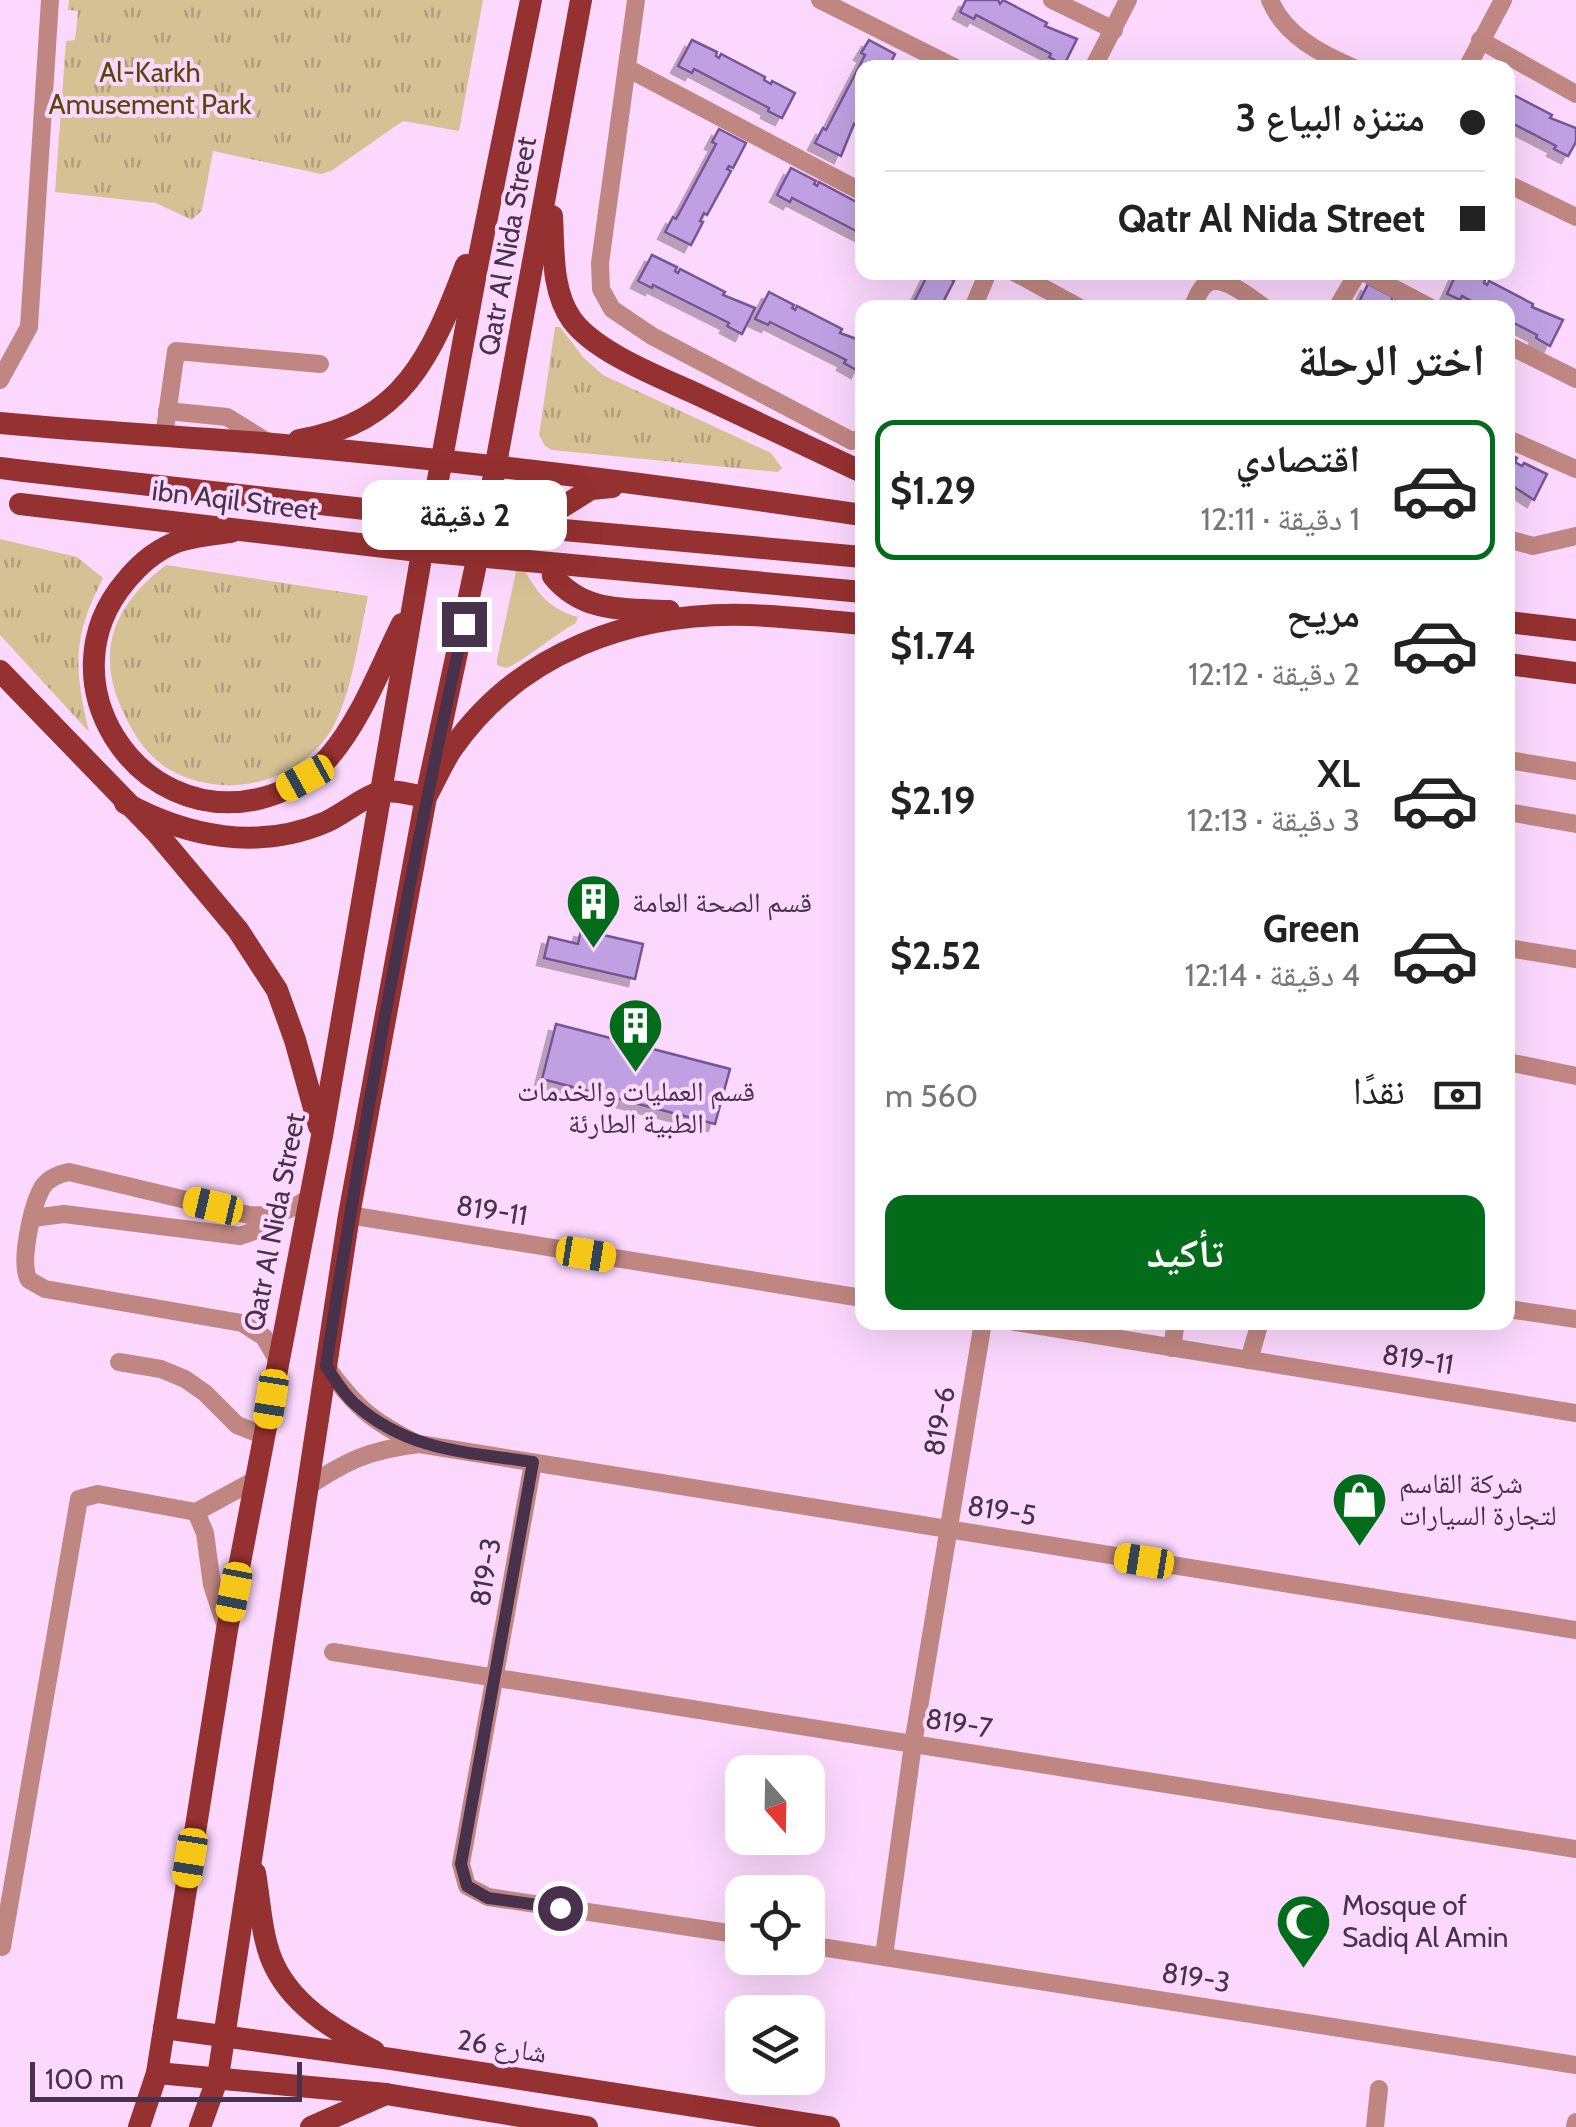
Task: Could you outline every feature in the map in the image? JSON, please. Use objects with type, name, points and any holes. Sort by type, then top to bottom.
[{"type":"main road","name":"Qatr Al Nida Street","points":[[435,496],[532,0]]},
{"type":"main road","name":"Qatr Al Nida Street","points":[[489,502],[581,0]]},
{"type":"main road","points":[[550,176],[555,274],[572,321],[598,343],[646,370],[855,469]]},
{"type":"main road","points":[[272,444],[324,436],[358,422],[390,401],[417,372],[447,314],[491,202]]},
{"type":"main road","points":[[0,423],[272,444],[646,483],[855,514]]},
{"type":"main road","name":"ibn Aqil Street","points":[[0,468],[508,524],[855,556]]},
{"type":"main road","points":[[559,509],[591,489],[646,483]]},
{"type":"main road","name":"ibn Aqil Street","points":[[10,502],[240,531],[855,591]]},
{"type":"main road","points":[[240,531],[189,538],[151,556],[114,595],[93,652],[94,688],[118,746],[140,770],[175,792],[208,802],[240,803],[276,795],[305,778],[328,758],[360,708],[412,602]]},
{"type":"main road","name":"Qatr Al Nida Street","points":[[139,2127],[157,2073],[227,1630],[322,1136],[420,564]]},
{"type":"main road","points":[[200,2127],[218,2076],[349,1215],[426,796],[476,569]]},
{"type":"main road","points":[[553,576],[566,592],[606,608],[855,623]]},
{"type":"main road","points":[[426,796],[451,751],[484,710],[523,675],[568,648],[617,630],[669,620],[745,615]]},
{"type":"main road","points":[[1515,623],[1576,630]]},
{"type":"main road","points":[[1515,665],[1576,673]]},
{"type":"main road","points":[[0,671],[156,832],[238,930],[277,990],[322,1136]]},
{"type":"main road","points":[[125,802],[155,820],[188,831],[222,838],[256,838],[324,823],[382,791],[426,796]]},
{"type":"main road","points":[[252,1851],[272,1958],[287,1985],[307,2009],[391,2059]]},
{"type":"main road","name":"شارع 26","points":[[164,2028],[830,2127]]},
{"type":"main road","points":[[157,2073],[386,2094],[488,2119],[587,2127]]},
{"type":"main road","points":[[312,2127],[386,2094]]},
{"type":"street","points":[[0,380],[29,327],[50,0]]},
{"type":"street","points":[[636,0],[600,263],[601,289],[612,309],[652,336],[855,440]]},
{"type":"street","points":[[820,0],[940,60]]},
{"type":"street","points":[[1052,0],[1114,30]]},
{"type":"street","points":[[1098,60],[1128,0]]},
{"type":"street","points":[[1270,0],[1294,35],[1334,60]]},
{"type":"street","points":[[1470,60],[1503,0]]},
{"type":"street","points":[[1480,40],[1576,94]]},
{"type":"street","points":[[627,68],[855,188]]},
{"type":"street","points":[[1515,187],[1576,217]]},
{"type":"street","points":[[1029,280],[1065,300]]},
{"type":"street","points":[[1376,280],[1416,300]]},
{"type":"street","points":[[1196,300],[1204,285],[1214,281],[1227,284],[1252,300]]},
{"type":"street","points":[[164,436],[174,355],[180,349],[320,364]]},
{"type":"street","points":[[1515,349],[1576,379]]},
{"type":"street","points":[[167,411],[227,418],[272,444]]},
{"type":"street","points":[[1515,441],[1576,469]]},
{"type":"street","points":[[1515,541],[1533,546],[1576,536]]},
{"type":"street","points":[[1515,761],[1576,771]]},
{"type":"street","points":[[1515,813],[1576,824]]},
{"type":"street","points":[[1515,949],[1576,959]]},
{"type":"street","points":[[1515,1063],[1576,1076]]},
{"type":"street","points":[[275,1214],[249,1215],[69,1172],[54,1177],[42,1188],[23,1263],[28,1280],[36,1286],[242,1323],[264,1337],[278,1361]]},
{"type":"street","points":[[33,1218],[64,1214],[240,1236],[260,1230],[275,1214],[310,1197]]},
{"type":"street","name":"819-11","points":[[349,1215],[855,1297]]},
{"type":"street","points":[[1515,1309],[1576,1320]]},
{"type":"street","name":"819-6","points":[[884,1956],[913,1744],[982,1330]]},
{"type":"street","name":"819-11","points":[[1063,1330],[1576,1413]]},
{"type":"street","points":[[1172,1348],[1175,1330]]},
{"type":"street","points":[[1249,1360],[1258,1330]]},
{"type":"street","points":[[119,1362],[161,1369],[185,1379],[236,1425],[265,1436]]},
{"type":"street","name":"819-5","points":[[326,1366],[352,1402],[386,1428],[418,1444]]},
{"type":"street","name":"819-5","points":[[307,1487],[348,1460],[384,1448],[418,1444],[1576,1630]]},
{"type":"street","name":"819-3","points":[[533,1462],[461,1864],[467,1886],[488,1898],[725,1933]]},
{"type":"street","points":[[2,1947],[79,1499],[98,1494],[196,1512],[257,1479]]},
{"type":"street","points":[[196,1512],[206,1534],[212,1585],[227,1630]]},
{"type":"street","name":"819-7","points":[[332,1652],[1576,1849]]},
{"type":"street","name":"819-3","points":[[825,1947],[1576,2064]]},
{"type":"street","points":[[1374,2127],[1379,2090]]},
{"type":"green space","name":"Al-Karkh Amusement Park","points":[[69,0],[483,0],[459,131],[403,121],[321,174],[213,151],[202,210],[192,220],[156,203],[55,192],[66,41],[75,40],[78,11],[68,10]]},
{"type":"green space","points":[[555,327],[560,327],[603,375],[771,453],[782,468],[778,472],[552,450],[545,446],[539,435]]},
{"type":"green space","points":[[0,539],[77,557],[103,578],[86,618],[79,653],[80,689],[89,732],[0,635]]},
{"type":"green space","points":[[166,565],[368,596],[339,716],[318,748],[301,763],[260,781],[214,784],[170,770],[139,741],[116,695],[110,653],[121,615],[147,581]]},
{"type":"green space","points":[[517,567],[523,567],[538,592],[551,604],[578,617],[576,623],[505,668],[497,665],[497,659]]},
{"type":"building","points":[[966,0],[998,0],[1000,4],[1003,0],[1047,23],[1045,26],[1077,39],[1066,60],[1055,60],[1049,57],[1051,54],[976,15],[974,19],[960,12]]},
{"type":"building","points":[[692,40],[717,52],[719,58],[721,54],[771,84],[772,81],[795,93],[782,118],[694,69],[692,73],[678,66]]},
{"type":"building","points":[[869,40],[895,54],[892,60],[862,60],[865,55],[861,53]]},
{"type":"building","points":[[855,74],[855,125],[841,156],[815,143],[823,128],[826,130]]},
{"type":"building","points":[[1515,96],[1552,115],[1550,118],[1576,128],[1576,142],[1568,156],[1554,149],[1556,146],[1515,125]]},
{"type":"building","points":[[719,129],[746,143],[733,168],[727,169],[731,171],[707,215],[704,213],[691,245],[665,232],[716,144],[712,142]]},
{"type":"building","points":[[791,168],[816,181],[817,186],[819,182],[855,201],[855,230],[792,198],[790,202],[777,195]]},
{"type":"building","points":[[652,255],[677,267],[678,273],[680,269],[725,292],[723,295],[755,308],[742,334],[727,326],[729,323],[638,281]]},
{"type":"building","points":[[925,280],[954,281],[944,300],[915,300]]},
{"type":"building","points":[[1453,280],[1485,280],[1487,285],[1489,281],[1563,320],[1550,346],[1515,324],[1515,300],[1469,300],[1462,296],[1460,300],[1447,294]]},
{"type":"building","points":[[1368,284],[1393,297],[1392,300],[1360,300]]},
{"type":"building","points":[[769,292],[794,305],[795,310],[797,306],[855,338],[855,369],[844,363],[846,360],[770,322],[768,325],[755,319]]},
{"type":"building","points":[[1515,462],[1547,474],[1534,500],[1515,488]]},
{"type":"building","name":"قسم الصحة العامة","points":[[581,930],[643,944],[635,979],[544,958],[549,937],[578,944]]},
{"type":"building","name":"قسم العمليات والخدمات الطبية الطارئة","points":[[556,1024],[730,1069],[715,1124],[542,1079]]},
{"type":"tunnel","points":[[475,569],[489,504]]},
{"type":"tunnel","points":[[553,576],[546,544],[557,512]]},
{"type":"place","name":"قسم الصحة العامة","points":[[593,951]]},
{"type":"place","name":"قسم العمليات والخدمات الطبية الطارئة","points":[[636,1074]]},
{"type":"place","name":"شركة القاسم لتجارة السيارات","points":[[1360,1548]]},
{"type":"place","name":"Mosque of Sadiq Al Amin","points":[[1303,1970]]},
{"type":"route","points":[[464,624],[426,796],[349,1215],[326,1366],[352,1402],[386,1428],[418,1444],[533,1462],[461,1864],[467,1886],[488,1898],[560,1908]]}]
